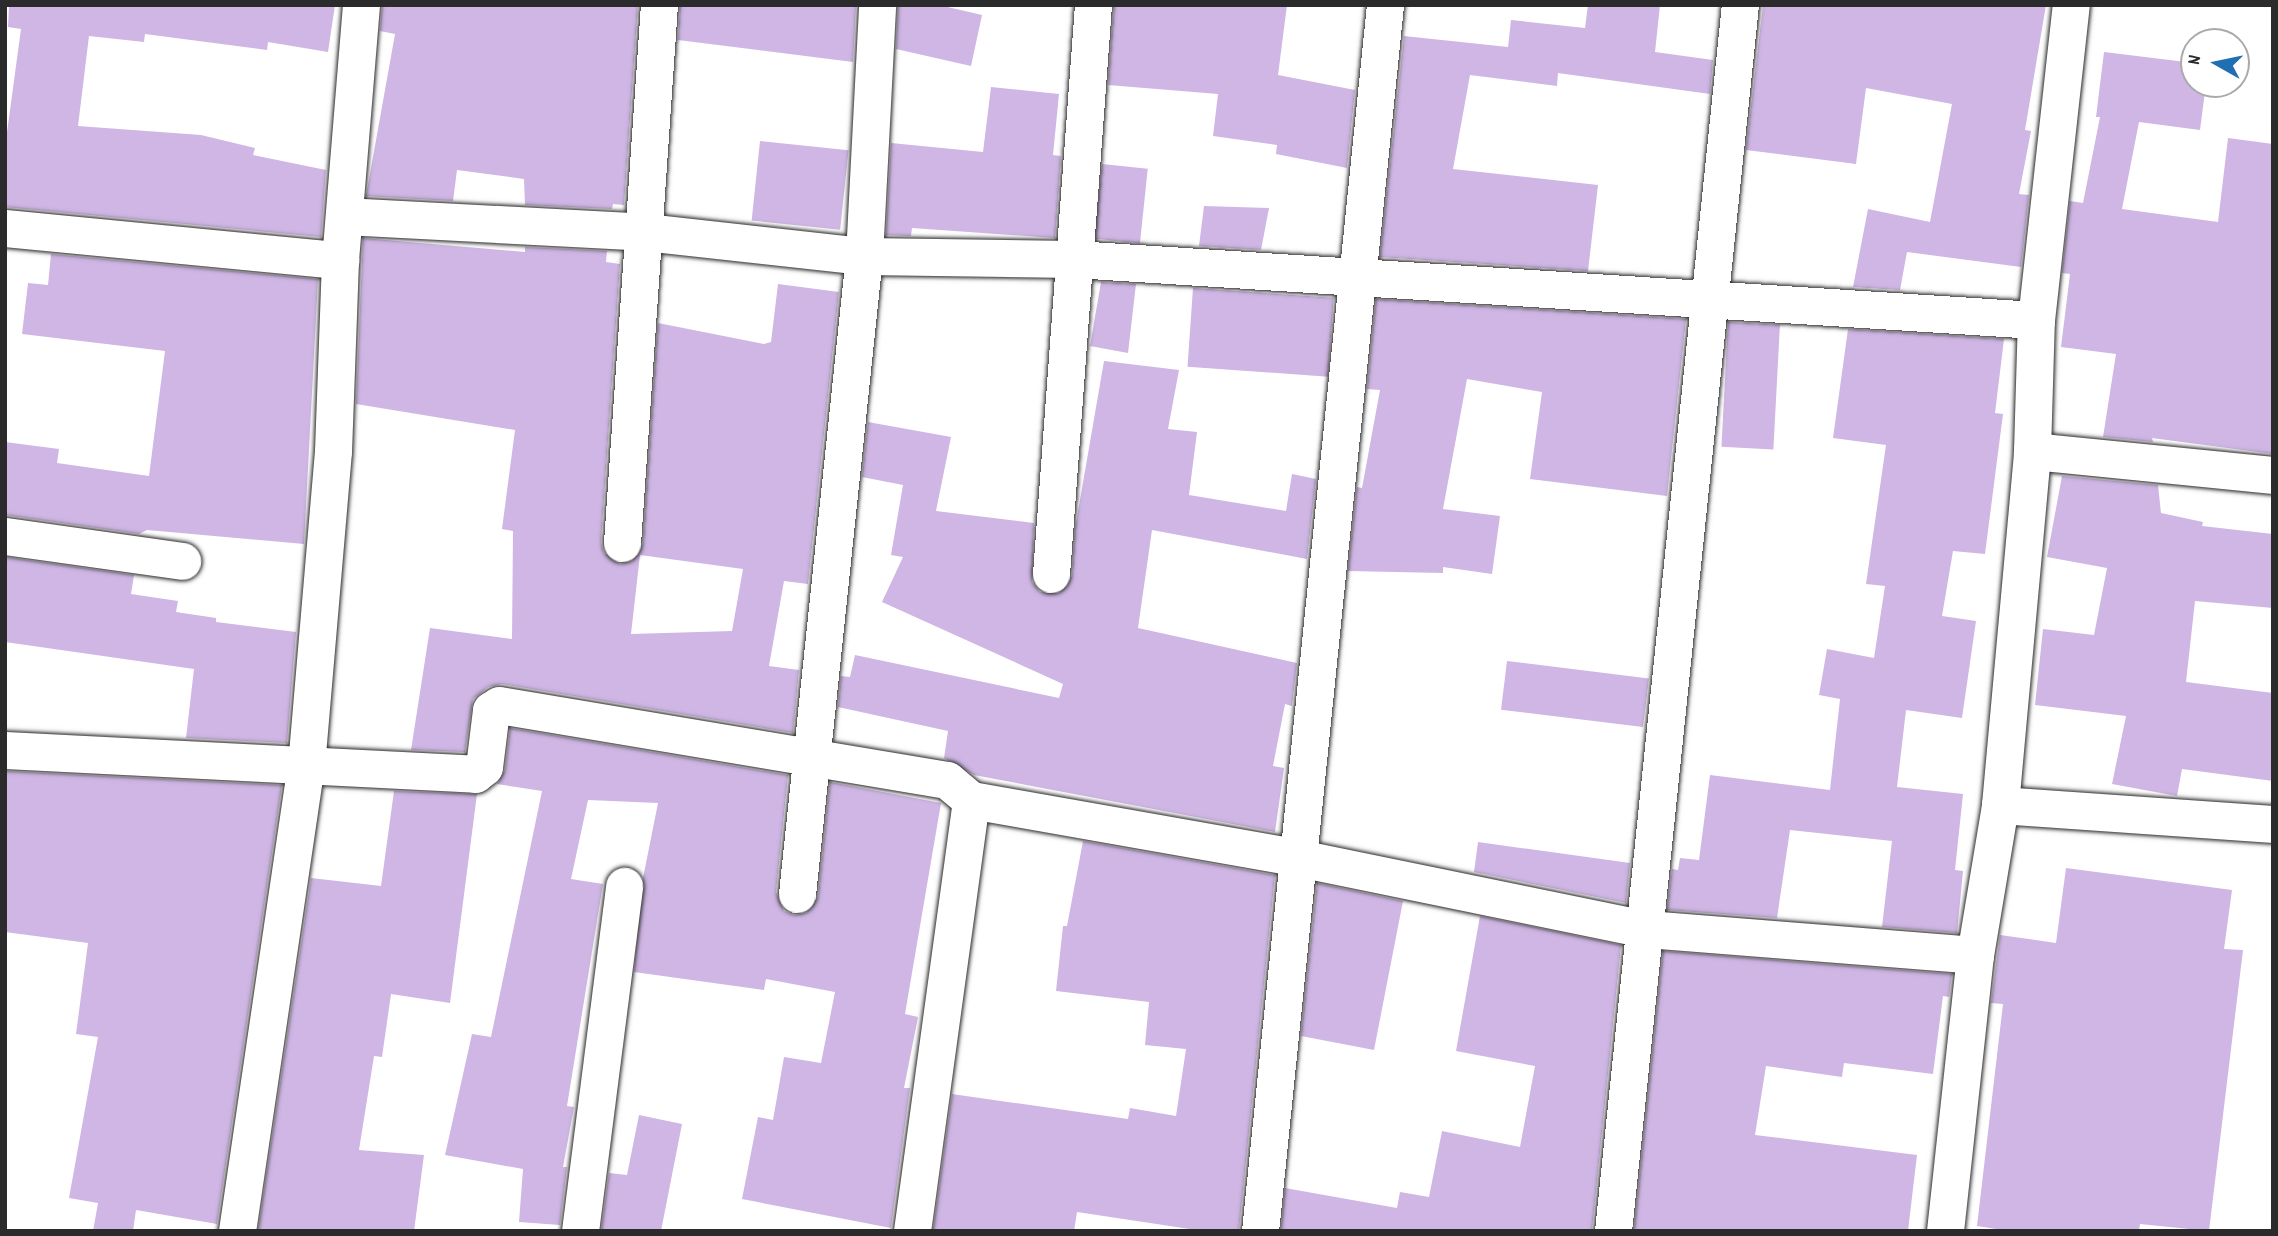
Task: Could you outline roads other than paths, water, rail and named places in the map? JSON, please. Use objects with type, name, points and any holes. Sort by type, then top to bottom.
[{"type":"street","points":[[237,1231],[306,766],[333,451],[340,260],[361,5]]},
{"type":"street","points":[[622,543],[659,5]]},
{"type":"street","points":[[797,894],[815,756],[864,256],[877,5]]},
{"type":"street","points":[[1051,574],[1093,5]]},
{"type":"street","points":[[1260,1231],[1384,5]]},
{"type":"street","points":[[1613,1231],[1740,5]]},
{"type":"street","points":[[1945,1231],[1975,955],[2000,805],[2032,451],[2036,320],[2071,5]]},
{"type":"street","points":[[344,216],[645,232],[864,256],[1074,259],[2036,320]]},
{"type":"street","points":[[5,228],[340,260]]},
{"type":"street","points":[[2032,451],[2273,475]]},
{"type":"street","points":[[5,536],[182,561]]},
{"type":"street","points":[[5,750],[475,774],[484,767],[491,710],[499,705],[947,780],[971,800],[1298,859],[1646,929],[1975,955]]},
{"type":"street","points":[[912,1231],[971,800]]},
{"type":"street","points":[[2000,805],[2273,824]]},
{"type":"street","points":[[580,1231],[624,887]]}]
